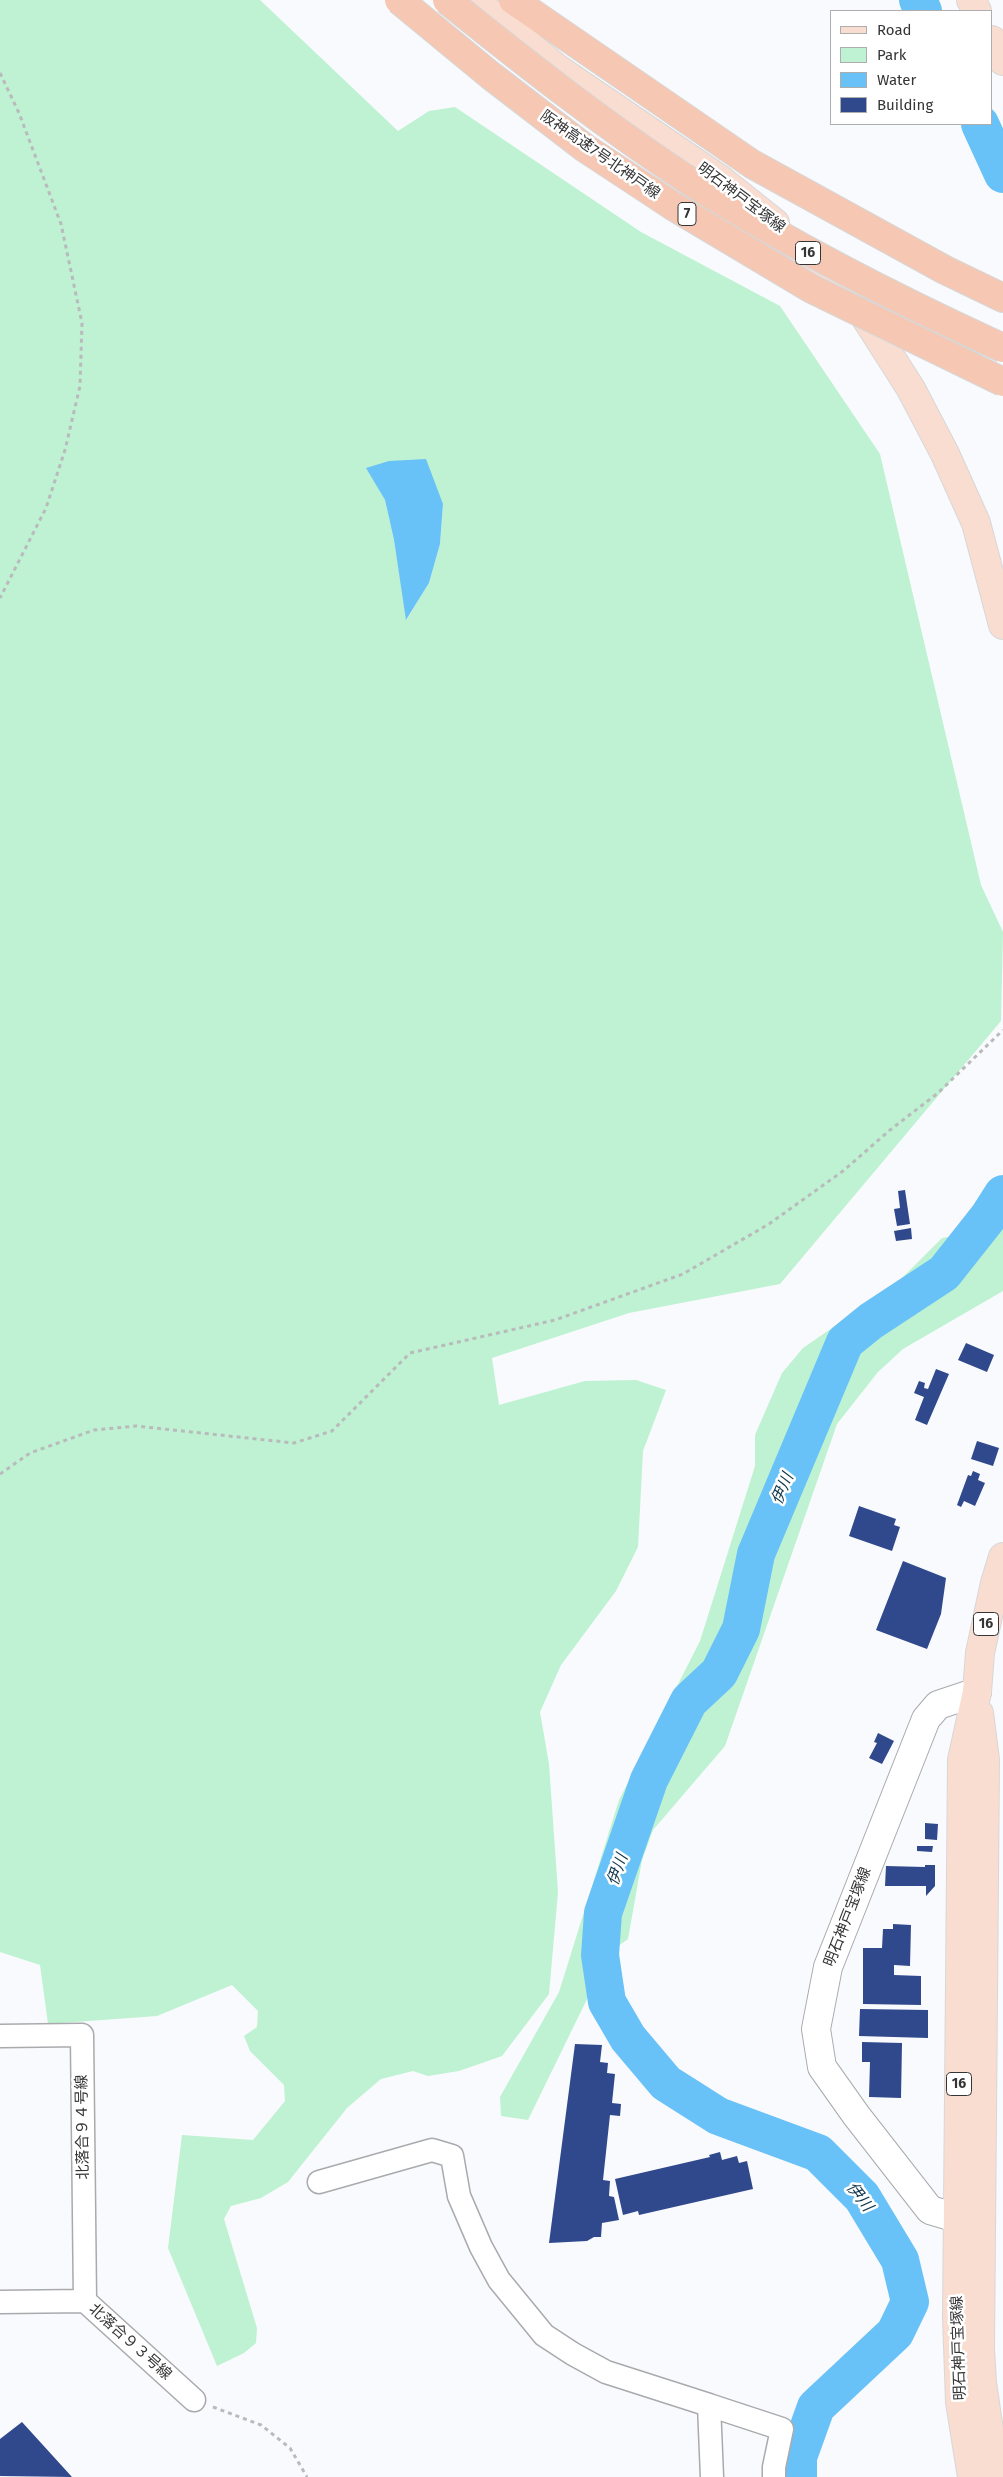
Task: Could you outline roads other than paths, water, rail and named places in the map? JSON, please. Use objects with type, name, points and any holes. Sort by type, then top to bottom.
[{"type":"highway","name":"阪神高速7号北神戸線","points":[[399,0],[482,69],[585,148],[673,206],[812,289],[1003,382]]},
{"type":"highway","name":"阪神高速7号北神戸線","points":[[447,0],[554,87],[702,188],[822,258],[1003,348]]},
{"type":"highway","points":[[513,0],[752,164],[1003,298]]},
{"type":"main road","name":"明石神戸宝塚線","points":[[474,0],[558,69],[721,180],[798,242],[860,309],[911,390],[945,454],[976,523],[1003,626]]},
{"type":"main road","points":[[993,42],[1003,61]]},
{"type":"main road","name":"明石神戸宝塚線","points":[[996,2477],[983,2393],[969,2219],[962,1760],[977,1692],[980,1653],[995,1583],[1003,1557]]},
{"type":"main road","name":"明石神戸宝塚線","points":[[969,2219],[957,2317],[960,2402],[972,2477]]},
{"type":"street","name":"明石神戸宝塚線","points":[[969,2219],[930,2210],[856,2115],[822,2067],[816,2029],[828,1967],[926,1719],[938,1705],[977,1692]]},
{"type":"street","name":"北落合９４号線","points":[[0,2036],[82,2035],[85,2301]]},
{"type":"street","points":[[319,2182],[432,2150],[452,2156],[459,2196],[481,2247],[499,2280],[544,2335],[606,2372],[782,2429],[774,2467],[774,2477]]},
{"type":"street","name":"北落合９３号線","points":[[0,2302],[85,2301],[194,2400]]},
{"type":"street","points":[[709,2405],[712,2477]]},
{"type":"water","points":[[426,459],[443,504],[440,544],[429,583],[406,620],[394,540],[385,500],[366,468],[389,461]]},
{"type":"waterway","name":"伊川","points":[[918,0],[923,10]]},
{"type":"waterway","name":"伊川","points":[[980,125],[1003,174]]},
{"type":"waterway","name":"伊川","points":[[798,2477],[798,2457],[816,2407],[895,2333],[910,2302],[900,2260],[862,2197],[818,2153],[718,2116],[666,2083],[628,2038],[607,2002],[600,1955],[603,1913],[649,1780],[689,1701],[719,1673],[741,1629],[756,1554],[845,1342],[871,1321],[944,1273],[989,1216],[1003,1194]]}]
